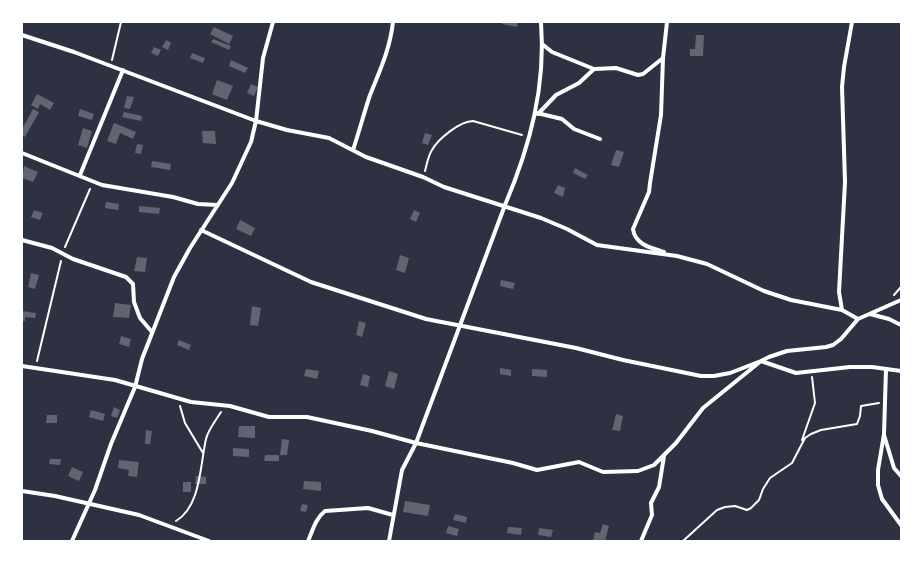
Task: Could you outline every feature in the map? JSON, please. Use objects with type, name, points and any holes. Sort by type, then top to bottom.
[{"type":"street","points":[[72,541],[135,387],[152,332],[174,277],[201,230],[218,205],[243,161],[251,142],[256,121],[263,58],[273,22]]},
{"type":"street","points":[[352,150],[371,93],[385,60],[391,40],[393,22]]},
{"type":"street","points":[[389,541],[402,470],[416,443],[443,368],[461,326],[505,205],[518,174],[529,135],[537,114],[542,44],[541,22]]},
{"type":"street","points":[[667,22],[663,58],[661,115],[649,192],[633,229],[638,240],[646,246],[707,264],[770,294],[791,300],[842,310],[858,319]]},
{"type":"street","points":[[842,310],[839,292],[845,182],[842,87],[852,22]]},
{"type":"street","points":[[22,35],[51,43],[256,121],[286,130],[329,138],[352,150],[423,177],[444,187],[505,205],[567,229],[597,245],[677,256]]},
{"type":"street","points":[[542,44],[552,52],[594,69],[616,68],[640,74],[663,58]]},
{"type":"street","points":[[537,114],[556,95],[580,83],[594,69]]},
{"type":"street","points":[[80,176],[123,70]]},
{"type":"street","points":[[537,114],[562,119],[574,129],[600,139]]},
{"type":"street","points":[[22,154],[93,182],[173,197],[198,204],[218,205]]},
{"type":"street","points":[[201,230],[310,282],[426,319],[576,348],[623,360],[701,376],[714,376],[730,373],[768,357],[787,351],[833,345],[841,339],[858,319],[901,300]]},
{"type":"street","points":[[22,240],[52,248],[85,264],[126,277],[133,284],[134,302],[140,318],[152,332]]},
{"type":"street","points":[[869,314],[889,319],[901,325]]},
{"type":"street","points":[[761,361],[796,373],[850,367],[901,371]]},
{"type":"street","points":[[22,366],[115,380],[191,402],[243,408],[269,417],[306,417],[372,431],[416,443],[513,463],[541,471],[579,462],[600,472],[638,471],[654,465],[664,456],[703,408],[761,361]]},
{"type":"street","points":[[886,369],[884,434],[878,470],[878,485],[882,499],[901,525]]},
{"type":"street","points":[[884,434],[894,468],[901,476]]},
{"type":"street","points":[[641,541],[652,515],[652,503],[659,487],[664,456]]},
{"type":"street","points":[[22,491],[56,496],[139,516],[209,541]]},
{"type":"street","points":[[308,541],[314,524],[320,515],[325,511],[368,508],[393,515]]},
{"type":"path","points":[[111,66],[121,22]]},
{"type":"path","points":[[423,177],[432,149],[444,137],[465,122],[473,121],[516,134],[529,135]]},
{"type":"path","points":[[36,367],[62,253],[93,182]]},
{"type":"path","points":[[802,443],[815,403],[811,372]]},
{"type":"path","points":[[178,398],[185,423],[198,441],[204,455]]},
{"type":"path","points":[[683,541],[703,525],[711,514],[721,508],[735,506],[745,510],[751,508],[759,500],[763,489],[770,478],[792,463],[805,438],[821,430],[857,424],[861,406],[884,402]]},
{"type":"path","points":[[168,526],[184,517],[187,511],[195,493],[208,434],[224,405]]},
{"type":"building","points":[[502,22],[518,22],[517,27],[502,24]]},
{"type":"building","points":[[214,27],[233,36],[229,44],[210,34]]},
{"type":"building","points":[[696,35],[704,35],[703,56],[690,56],[690,49],[695,49]]},
{"type":"building","points":[[213,39],[231,46],[229,50],[211,42]]},
{"type":"building","points":[[166,40],[171,43],[168,50],[162,47]]},
{"type":"building","points":[[154,47],[161,50],[158,56],[151,53]]},
{"type":"building","points":[[192,53],[205,58],[203,63],[190,58]]},
{"type":"building","points":[[231,60],[248,68],[245,73],[229,66]]},
{"type":"building","points":[[217,80],[233,86],[227,100],[212,94]]},
{"type":"building","points":[[251,84],[258,87],[254,96],[247,93]]},
{"type":"building","points":[[37,94],[54,103],[50,110],[40,104],[38,109],[31,105]]},
{"type":"building","points":[[127,96],[134,97],[130,109],[124,108]]},
{"type":"building","points":[[33,109],[39,112],[25,137],[22,135],[22,129]]},
{"type":"building","points":[[80,109],[94,114],[92,120],[78,116]]},
{"type":"building","points":[[124,112],[142,116],[141,121],[122,117]]},
{"type":"building","points":[[114,123],[136,132],[133,139],[120,133],[116,144],[107,141]]},
{"type":"building","points":[[83,128],[92,131],[87,148],[78,145]]},
{"type":"building","points":[[202,131],[215,131],[216,144],[203,143]]},
{"type":"building","points":[[425,133],[432,135],[428,145],[422,143]]},
{"type":"building","points":[[137,144],[143,145],[141,154],[135,153]]},
{"type":"building","points":[[616,150],[624,152],[619,167],[611,165]]},
{"type":"building","points":[[152,161],[171,164],[170,170],[151,167]]},
{"type":"building","points":[[24,166],[38,172],[33,182],[22,178]]},
{"type":"building","points":[[575,168],[588,175],[585,179],[573,173]]},
{"type":"building","points":[[558,185],[565,188],[563,197],[554,193]]},
{"type":"building","points":[[106,202],[119,204],[118,210],[105,208]]},
{"type":"building","points":[[139,206],[160,208],[159,214],[139,212]]},
{"type":"building","points":[[34,210],[43,213],[40,220],[31,217]]},
{"type":"building","points":[[414,210],[420,213],[416,222],[410,219]]},
{"type":"building","points":[[240,220],[255,228],[251,236],[236,229]]},
{"type":"building","points":[[400,255],[409,258],[405,273],[396,270]]},
{"type":"building","points":[[137,257],[147,258],[145,272],[134,271]]},
{"type":"building","points":[[31,273],[39,275],[35,289],[28,287]]},
{"type":"building","points":[[501,280],[515,283],[513,289],[500,286]]},
{"type":"building","points":[[115,303],[131,305],[129,318],[113,317]]},
{"type":"building","points":[[252,306],[261,308],[258,326],[250,325]]},
{"type":"building","points":[[22,311],[36,313],[35,318],[25,317],[25,321],[22,321]]},
{"type":"building","points":[[359,321],[366,323],[362,337],[356,335]]},
{"type":"building","points":[[121,336],[131,339],[129,347],[119,344]]},
{"type":"building","points":[[179,340],[191,345],[189,350],[177,345]]},
{"type":"building","points":[[500,368],[511,370],[511,376],[500,374]]},
{"type":"building","points":[[306,369],[319,371],[317,379],[304,376]]},
{"type":"building","points":[[532,369],[547,370],[547,377],[532,376]]},
{"type":"building","points":[[389,371],[398,374],[394,389],[385,386]]},
{"type":"building","points":[[363,374],[370,376],[368,387],[360,385]]},
{"type":"building","points":[[114,407],[120,410],[117,418],[111,416]]},
{"type":"building","points":[[91,410],[105,414],[103,421],[89,417]]},
{"type":"building","points":[[616,414],[623,416],[620,431],[612,430]]},
{"type":"building","points":[[47,415],[57,415],[57,423],[46,423]]},
{"type":"building","points":[[239,426],[255,426],[255,438],[238,437]]},
{"type":"building","points":[[146,430],[152,431],[150,444],[145,444]]},
{"type":"building","points":[[282,439],[289,440],[287,455],[280,455]]},
{"type":"building","points":[[233,448],[249,449],[249,457],[233,456]]},
{"type":"building","points":[[265,455],[279,455],[279,461],[264,461]]},
{"type":"building","points":[[50,459],[61,459],[60,465],[49,464]]},
{"type":"building","points":[[119,460],[139,462],[137,477],[128,476],[129,470],[118,468]]},
{"type":"building","points":[[72,467],[83,472],[79,481],[68,476]]},
{"type":"building","points":[[196,476],[206,477],[206,484],[195,484]]},
{"type":"building","points":[[304,481],[321,482],[321,491],[303,489]]},
{"type":"building","points":[[183,482],[191,482],[191,492],[183,492]]},
{"type":"building","points":[[405,501],[430,505],[428,516],[403,512]]},
{"type":"building","points":[[302,504],[308,505],[306,512],[300,511]]},
{"type":"building","points":[[455,514],[467,517],[466,523],[453,520]]},
{"type":"building","points":[[603,524],[609,526],[605,541],[593,540],[595,532],[600,533]]},
{"type":"building","points":[[448,526],[459,529],[457,536],[446,533]]},
{"type":"building","points":[[508,527],[522,528],[521,535],[507,533]]},
{"type":"building","points":[[539,528],[553,530],[551,537],[538,535]]}]
